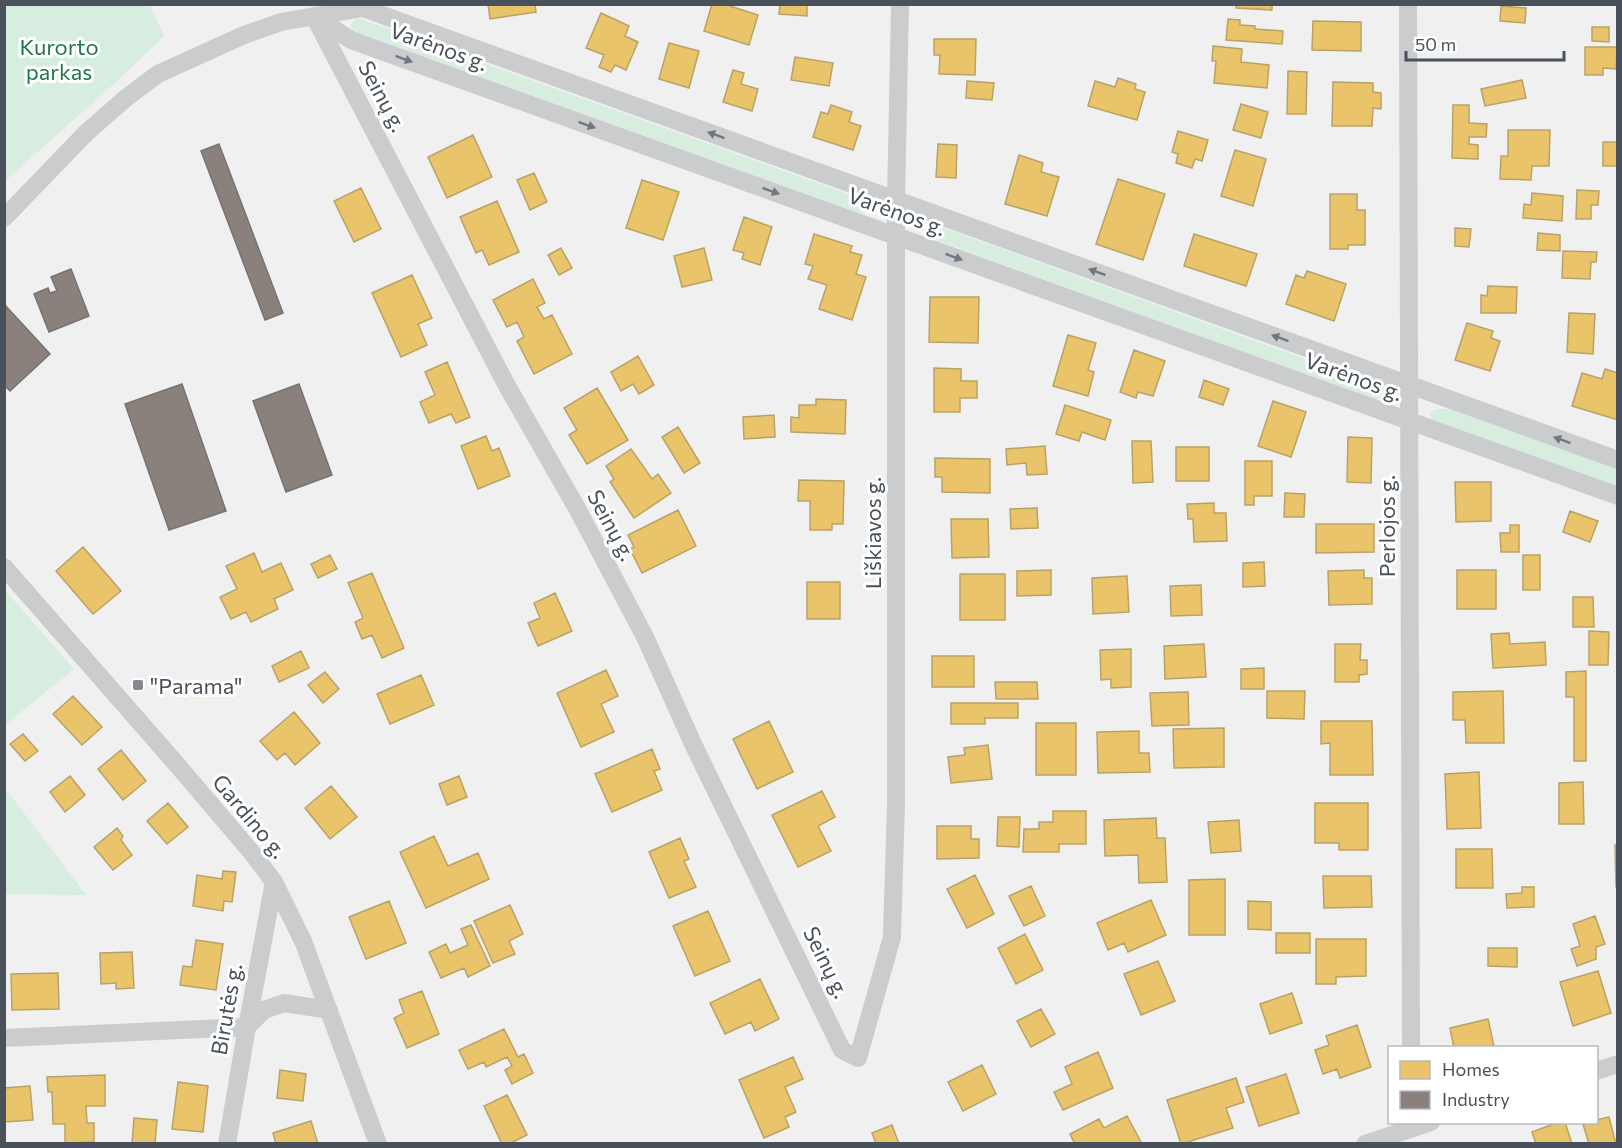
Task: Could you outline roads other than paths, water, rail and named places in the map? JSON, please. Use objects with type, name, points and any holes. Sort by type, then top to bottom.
[{"type":"street","name":"Liškiavos g.","points":[[858,1058],[892,937],[896,804],[896,200],[900,4]]},
{"type":"street","name":"Perlojos g.","points":[[1408,4],[1411,1046]]},
{"type":"street","name":"Varėnos g.","points":[[318,10],[363,8],[1617,460]]},
{"type":"street","name":"Varėnos g.","points":[[318,10],[351,40],[1617,496]]},
{"type":"street","points":[[4,218],[86,133],[158,74],[244,35],[318,10]]},
{"type":"street","name":"Seinų g.","points":[[318,10],[506,384],[579,512],[645,637],[694,746],[842,1050],[858,1058]]},
{"type":"street","name":"Gardino g.","points":[[4,567],[179,767],[274,882],[303,941],[378,1143]]},
{"type":"street","name":"Birutės g.","points":[[227,1143],[274,882]]},
{"type":"street","points":[[4,1038],[247,1027],[264,1010],[284,1004],[329,1010]]},
{"type":"street","points":[[1598,1070],[1617,1064]]},
{"type":"street","points":[[1365,1143],[1411,1132],[1427,1124]]},
{"type":"place","name":"\"Parama\"","points":[[138,685]]},
{"type":"park label","name":"Kurorto parkas","points":[[59,58]]}]
